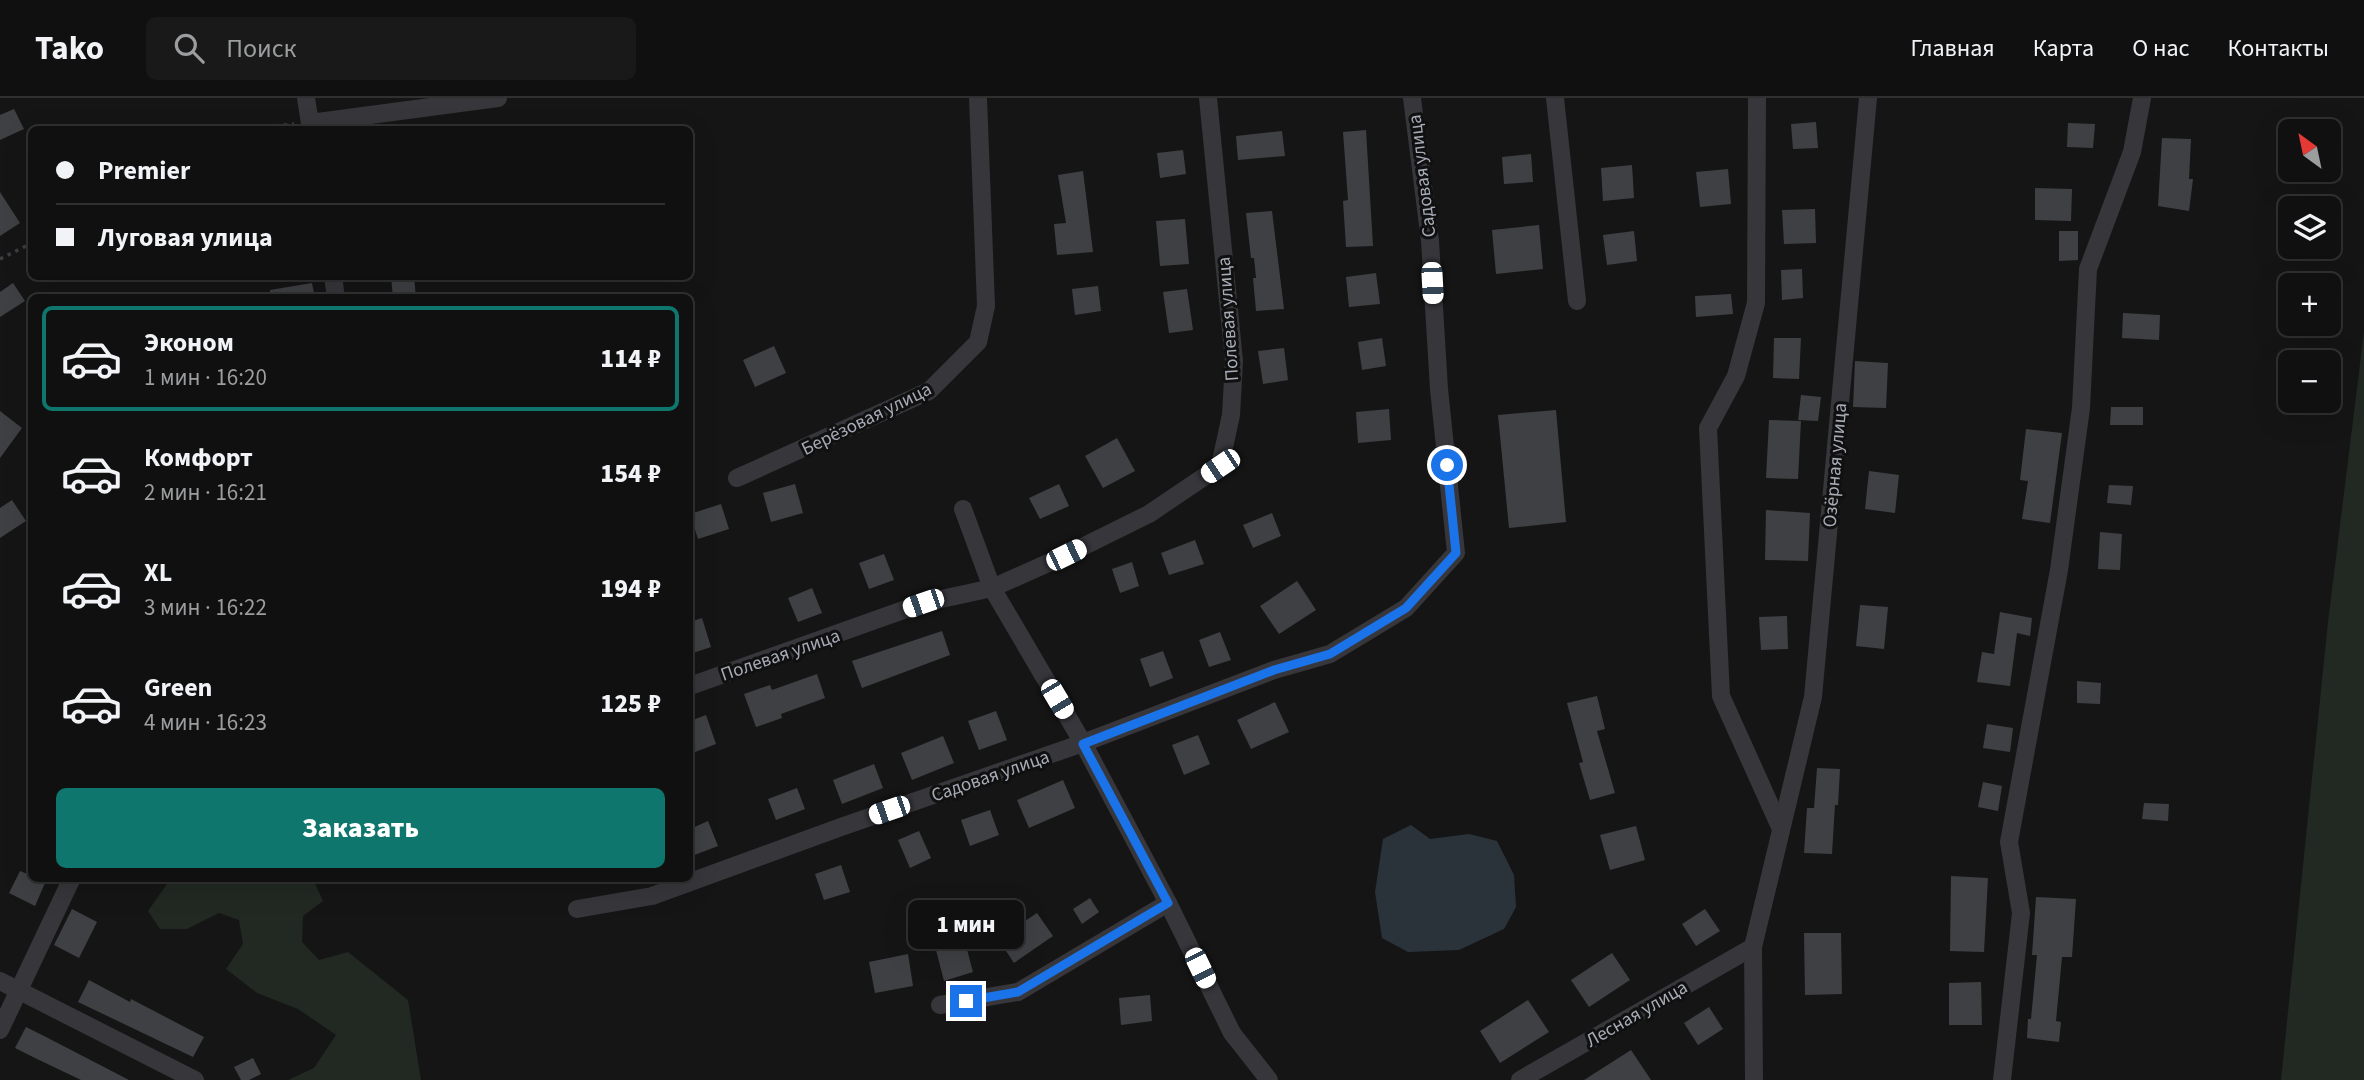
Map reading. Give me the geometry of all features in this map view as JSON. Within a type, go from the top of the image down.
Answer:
[{"type":"street","points":[[306,98],[310,126],[498,98]]},
{"type":"street","name":"Берёзовая улица","points":[[737,478],[929,391],[978,342],[986,306],[978,98]]},
{"type":"street","name":"Полевая улица","points":[[693,684],[923,603],[992,588],[1149,514],[1220,466],[1231,415],[1234,361],[1208,98]]},
{"type":"street","name":"Садовая улица","points":[[693,882],[841,827],[1083,744],[1274,670],[1330,654],[1406,608],[1456,553],[1439,389],[1430,241],[1412,98]]},
{"type":"street","points":[[1555,98],[1577,301]]},
{"type":"street","points":[[1757,98],[1756,303],[1736,376],[1708,428],[1721,696],[1781,829]]},
{"type":"street","name":"Озёрная улица","points":[[1754,1080],[1753,947],[1813,697],[1868,98]]},
{"type":"street","points":[[2001,1080],[2021,913],[2009,842],[2061,557],[2081,408],[2088,269],[2132,152],[2143,98]]},
{"type":"street","points":[[963,509],[992,588],[1083,744],[1168,903],[1233,1033],[1269,1080]]},
{"type":"street","points":[[0,1030],[70,882]]},
{"type":"street","name":"Садовая улица","points":[[577,909],[652,897],[692,882]]},
{"type":"street","points":[[940,1005],[1018,992],[1168,903]]},
{"type":"street","name":"Лесная улица","points":[[1520,1080],[1753,947]]},
{"type":"street","points":[[0,981],[195,1080]]},
{"type":"path","points":[[256,126],[310,126]]},
{"type":"path","points":[[0,259],[28,245]]},
{"type":"shaded area","points":[[2364,332],[2364,1080],[2281,1080],[2328,622]]},
{"type":"shaded area","points":[[1411,825],[1430,839],[1469,834],[1497,841],[1514,875],[1516,907],[1504,929],[1459,950],[1408,952],[1382,938],[1375,892],[1383,839]]},
{"type":"shaded area","points":[[168,882],[314,882],[323,901],[303,916],[302,942],[319,960],[348,952],[408,1000],[421,1080],[288,1080],[314,1068],[336,1035],[298,1009],[257,993],[226,969],[243,944],[239,920],[219,913],[187,929],[160,929],[148,911]]},
{"type":"building","points":[[14,109],[24,129],[0,140],[0,115]]},
{"type":"building","points":[[1816,122],[1818,148],[1793,149],[1791,124]]},
{"type":"building","points":[[2068,123],[2095,124],[2093,148],[2067,147]]},
{"type":"building","points":[[1366,130],[1373,246],[1346,247],[1343,201],[1348,200],[1343,132]]},
{"type":"building","points":[[1282,131],[1285,156],[1238,160],[1236,136]]},
{"type":"building","points":[[2162,138],[2191,139],[2189,179],[2193,179],[2189,211],[2158,206]]},
{"type":"building","points":[[1183,150],[1186,174],[1160,178],[1157,153]]},
{"type":"building","points":[[1531,154],[1533,182],[1504,184],[1502,157]]},
{"type":"building","points":[[1632,165],[1634,198],[1603,201],[1601,168]]},
{"type":"building","points":[[1728,169],[1731,204],[1700,207],[1696,172]]},
{"type":"building","points":[[1083,171],[1093,252],[1057,255],[1054,224],[1066,223],[1058,175]]},
{"type":"building","points":[[2035,188],[2072,189],[2071,221],[2035,220]]},
{"type":"building","points":[[0,192],[20,223],[0,236]]},
{"type":"building","points":[[1815,209],[1816,243],[1784,244],[1782,210]]},
{"type":"building","points":[[1272,211],[1284,309],[1256,311],[1254,258],[1251,258],[1246,213]]},
{"type":"building","points":[[1185,219],[1189,264],[1160,266],[1156,221]]},
{"type":"building","points":[[1539,225],[1543,269],[1496,274],[1492,230]]},
{"type":"building","points":[[1634,231],[1637,261],[1607,265],[1603,235]]},
{"type":"building","points":[[2059,231],[2078,231],[2078,260],[2059,261]]},
{"type":"building","points":[[1802,269],[1803,298],[1782,300],[1781,270]]},
{"type":"building","points":[[1376,273],[1380,304],[1349,307],[1346,277]]},
{"type":"building","points":[[391,280],[414,280],[416,294],[393,294]]},
{"type":"building","points":[[13,283],[25,301],[0,317],[0,292]]},
{"type":"building","points":[[312,283],[314,294],[270,294],[270,290]]},
{"type":"building","points":[[1098,286],[1101,311],[1075,315],[1072,289]]},
{"type":"building","points":[[1187,289],[1193,330],[1169,333],[1163,292]]},
{"type":"building","points":[[1731,294],[1733,314],[1696,317],[1695,296]]},
{"type":"building","points":[[2123,313],[2160,315],[2159,340],[2122,338]]},
{"type":"building","points":[[1382,338],[1386,366],[1362,370],[1358,342]]},
{"type":"building","points":[[1774,338],[1801,338],[1799,379],[1773,378]]},
{"type":"building","points":[[774,346],[786,373],[755,387],[743,360]]},
{"type":"building","points":[[1284,348],[1288,380],[1263,384],[1258,351]]},
{"type":"building","points":[[1855,361],[1888,363],[1886,408],[1853,407]]},
{"type":"building","points":[[1801,395],[1821,397],[1818,421],[1798,420]]},
{"type":"building","points":[[2111,407],[2143,407],[2143,425],[2110,425]]},
{"type":"building","points":[[1389,409],[1391,440],[1358,443],[1356,412]]},
{"type":"building","points":[[1556,410],[1566,522],[1509,528],[1498,415]]},
{"type":"building","points":[[0,411],[22,428],[0,458]]},
{"type":"building","points":[[1769,420],[1801,421],[1798,479],[1766,478]]},
{"type":"building","points":[[2026,429],[2062,433],[2050,523],[2022,519],[2028,481],[2020,480]]},
{"type":"building","points":[[1117,438],[1135,471],[1103,488],[1085,456]]},
{"type":"building","points":[[1869,471],[1899,475],[1895,513],[1865,509]]},
{"type":"building","points":[[795,484],[803,513],[771,522],[763,493]]},
{"type":"building","points":[[1059,484],[1069,506],[1040,519],[1029,498]]},
{"type":"building","points":[[2109,485],[2133,486],[2131,505],[2107,503]]},
{"type":"building","points":[[12,500],[26,521],[0,538],[0,508]]},
{"type":"building","points":[[721,504],[729,529],[698,539],[693,513]]},
{"type":"building","points":[[1766,510],[1810,513],[1808,561],[1765,560]]},
{"type":"building","points":[[1272,513],[1281,536],[1253,548],[1243,525]]},
{"type":"building","points":[[2100,532],[2122,534],[2120,570],[2098,569]]},
{"type":"building","points":[[1195,540],[1204,564],[1169,575],[1161,553]]},
{"type":"building","points":[[884,554],[894,580],[869,589],[859,563]]},
{"type":"building","points":[[1132,562],[1139,586],[1120,593],[1112,569]]},
{"type":"building","points":[[1297,581],[1316,610],[1279,634],[1260,606]]},
{"type":"building","points":[[812,588],[822,613],[798,622],[788,598]]},
{"type":"building","points":[[1860,605],[1888,607],[1884,649],[1856,646]]},
{"type":"building","points":[[2000,612],[2032,618],[2030,636],[2017,633],[2010,686],[1977,682],[1982,652],[1994,654]]},
{"type":"building","points":[[1787,616],[1788,649],[1761,650],[1759,617]]},
{"type":"building","points":[[702,618],[711,647],[693,653],[693,621]]},
{"type":"building","points":[[942,631],[950,655],[862,688],[852,661]]},
{"type":"building","points":[[1220,632],[1231,660],[1209,667],[1199,640]]},
{"type":"building","points":[[1163,651],[1173,678],[1150,687],[1140,659]]},
{"type":"building","points":[[817,674],[825,698],[781,714],[782,718],[756,727],[744,694],[770,685],[772,690]]},
{"type":"building","points":[[2077,681],[2101,683],[2100,704],[2077,703]]},
{"type":"building","points":[[1597,696],[1605,729],[1597,731],[1615,793],[1590,800],[1579,763],[1583,762],[1567,703]]},
{"type":"building","points":[[1275,702],[1289,732],[1251,749],[1237,720]]},
{"type":"building","points":[[996,711],[1007,740],[979,750],[968,721]]},
{"type":"building","points":[[706,715],[716,744],[693,753],[693,720]]},
{"type":"building","points":[[1987,724],[2013,728],[2010,752],[1983,748]]},
{"type":"building","points":[[1198,735],[1210,764],[1184,775],[1172,745]]},
{"type":"building","points":[[943,736],[954,763],[912,780],[901,753]]},
{"type":"building","points":[[874,764],[883,788],[842,804],[833,780]]},
{"type":"building","points":[[1817,768],[1840,769],[1832,854],[1804,853],[1807,808],[1814,808]]},
{"type":"building","points":[[1063,780],[1075,808],[1029,828],[1017,800]]},
{"type":"building","points":[[1983,782],[2002,786],[1998,811],[1978,807]]},
{"type":"building","points":[[797,788],[805,809],[776,820],[768,799]]},
{"type":"building","points":[[2144,803],[2169,804],[2168,821],[2142,819]]},
{"type":"building","points":[[990,810],[999,835],[970,846],[961,820]]},
{"type":"building","points":[[708,821],[718,846],[693,856],[693,828]]},
{"type":"building","points":[[1636,826],[1645,860],[1610,870],[1600,835]]},
{"type":"building","points":[[919,831],[931,858],[910,868],[898,840]]},
{"type":"building","points":[[841,865],[850,892],[824,900],[815,874]]},
{"type":"building","points":[[20,871],[28,874],[28,882],[45,883],[35,906],[9,893]]},
{"type":"building","points":[[1951,876],[1988,878],[1984,952],[1950,951]]},
{"type":"building","points":[[2036,897],[2076,899],[2072,957],[2062,957],[2056,1021],[2061,1022],[2059,1042],[2027,1038],[2037,955],[2032,955]]},
{"type":"building","points":[[1090,898],[1099,912],[1082,924],[1073,909]]},
{"type":"building","points":[[72,909],[97,922],[79,958],[54,945]]},
{"type":"building","points":[[1705,909],[1720,931],[1696,946],[1682,924]]},
{"type":"building","points":[[1037,913],[1053,936],[1014,963],[998,939]]},
{"type":"building","points":[[1804,933],[1841,933],[1842,994],[1805,995]]},
{"type":"building","points":[[965,942],[973,972],[944,981],[936,950]]},
{"type":"building","points":[[1612,953],[1630,980],[1589,1007],[1571,980]]},
{"type":"building","points":[[908,954],[913,986],[875,993],[869,962]]},
{"type":"building","points":[[89,980],[204,1037],[193,1057],[78,1002]]},
{"type":"building","points":[[1981,982],[1982,1025],[1949,1025],[1949,983]]},
{"type":"building","points":[[1150,995],[1152,1021],[1121,1025],[1119,998]]},
{"type":"building","points":[[1528,1000],[1549,1032],[1500,1063],[1480,1031]]},
{"type":"building","points":[[1709,1007],[1723,1029],[1698,1045],[1684,1023]]},
{"type":"building","points":[[26,1027],[129,1080],[81,1080],[15,1048]]},
{"type":"building","points":[[1631,1050],[1651,1080],[1584,1080]]},
{"type":"building","points":[[253,1058],[261,1074],[249,1080],[241,1080],[234,1067]]},
{"type":"route","points":[[966,1001],[1018,992],[1168,903],[1083,744],[1274,670],[1330,654],[1406,608],[1456,553],[1447,465]]}]
